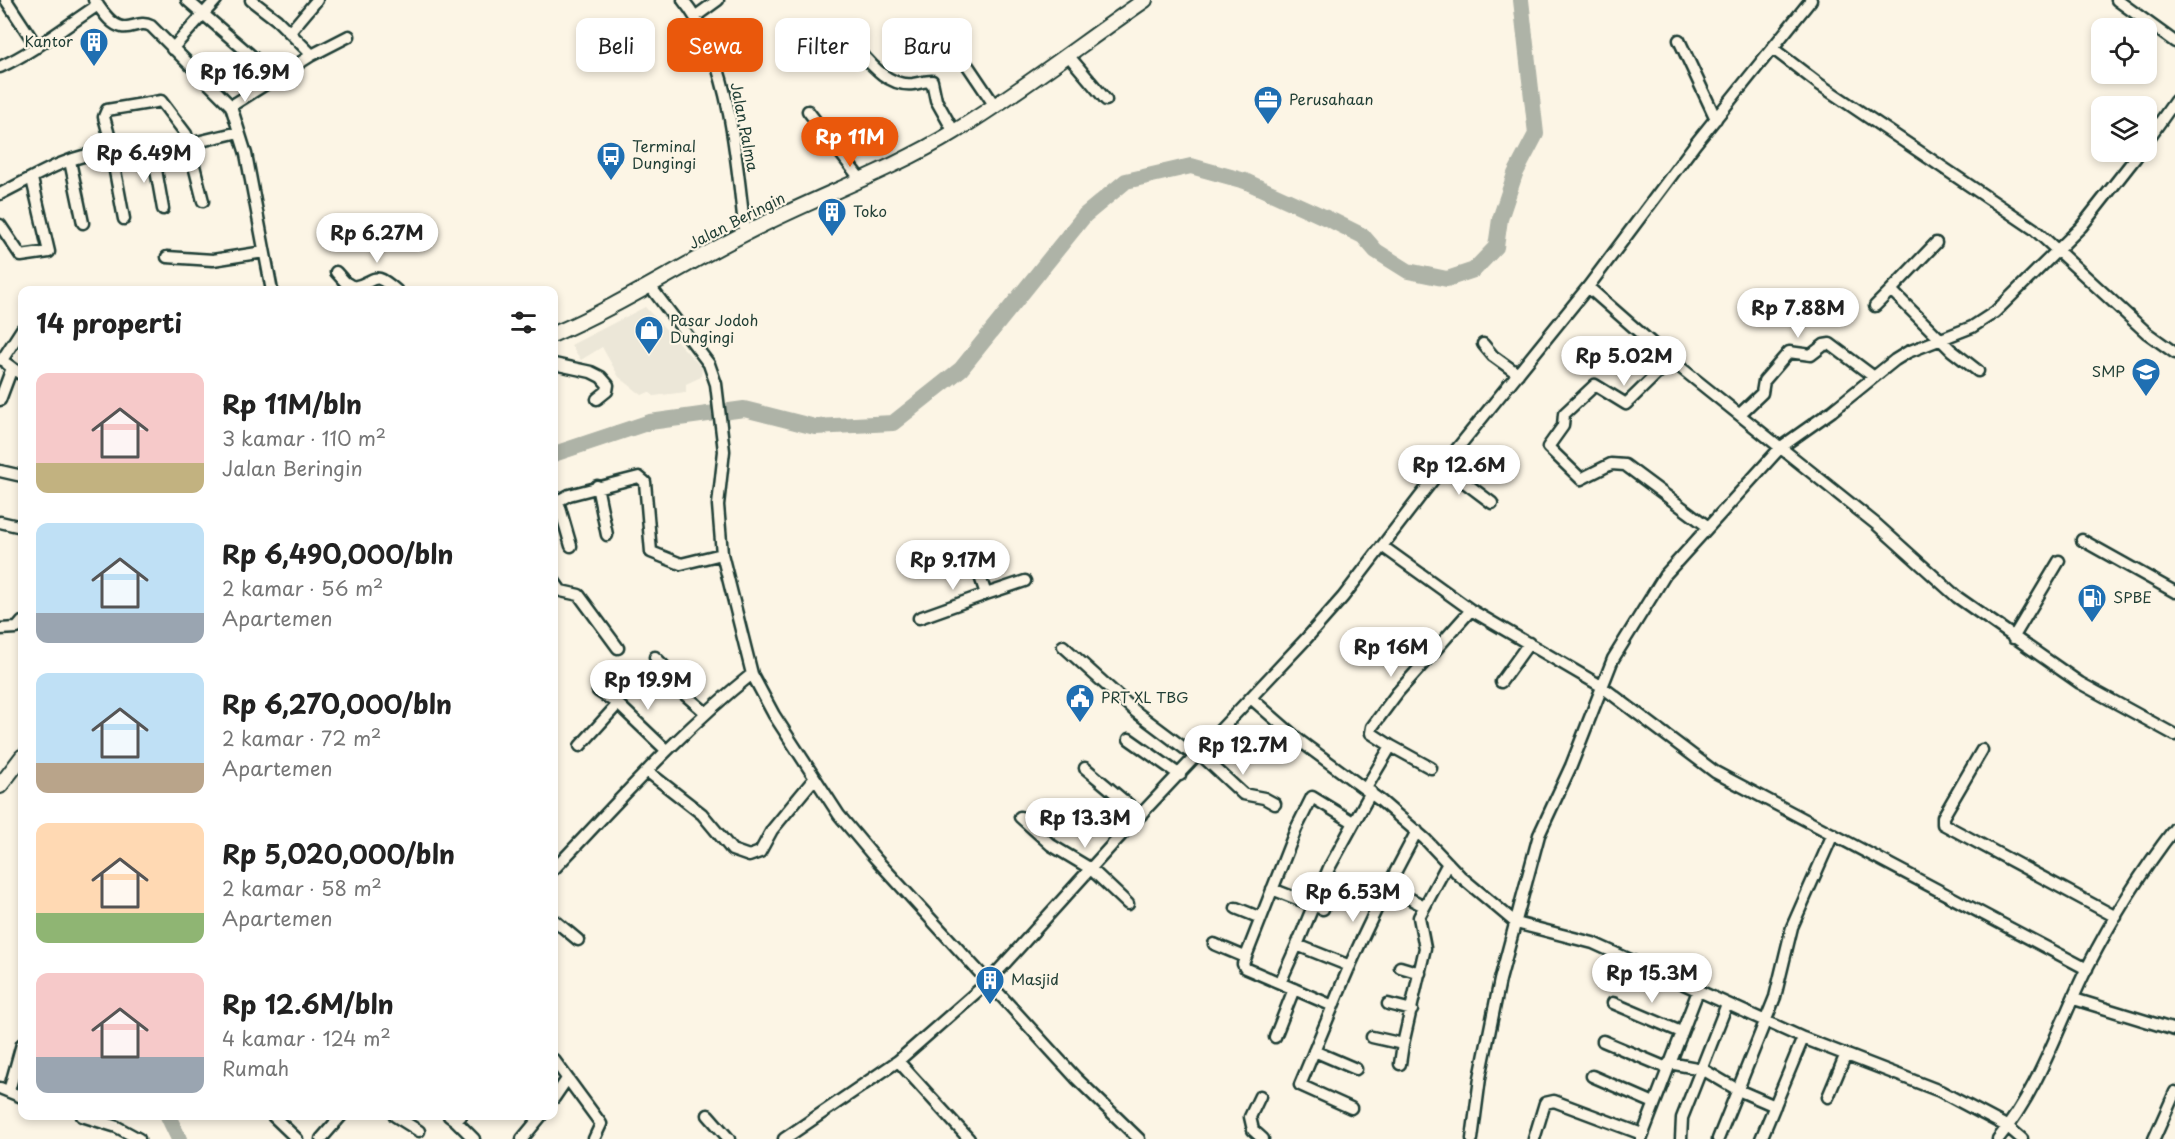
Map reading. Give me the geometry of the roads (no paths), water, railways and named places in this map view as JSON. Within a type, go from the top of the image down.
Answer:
[{"type":"street","points":[[0,3],[6,0],[37,47]]},
{"type":"street","points":[[188,0],[276,77]]},
{"type":"street","points":[[172,50],[216,0]]},
{"type":"street","points":[[290,32],[317,0]]},
{"type":"street","name":"Jalan Palma","points":[[683,0],[696,16],[715,61],[735,153],[745,233]]},
{"type":"street","points":[[696,16],[718,0]]},
{"type":"street","points":[[790,1138],[898,1060],[988,982],[1090,869],[1252,699],[1343,597],[1443,466],[1588,287],[1716,119],[1811,0]]},
{"type":"street","points":[[2118,0],[2175,42]]},
{"type":"street","points":[[258,2],[312,56]]},
{"type":"street","name":"Jalan Beringin","points":[[558,332],[650,286],[745,233],[861,180],[954,132],[1068,55],[1136,2]]},
{"type":"street","points":[[0,67],[37,47],[46,38],[96,3],[114,24],[120,27],[147,23],[231,106],[254,190],[271,286]]},
{"type":"street","points":[[231,106],[276,77],[349,36]]},
{"type":"street","points":[[1679,40],[1716,119]]},
{"type":"street","points":[[1772,48],[1819,84],[2034,229],[2147,333],[2175,353]]},
{"type":"street","points":[[1068,55],[1106,100]]},
{"type":"street","points":[[870,63],[894,82],[911,85],[932,81],[936,100],[954,132]]},
{"type":"street","points":[[972,72],[995,106]]},
{"type":"street","points":[[124,219],[105,112],[124,106],[162,101],[189,142],[203,201]]},
{"type":"street","points":[[2157,126],[2175,101]]},
{"type":"street","points":[[808,111],[861,180]]},
{"type":"street","points":[[0,194],[70,161],[102,153],[124,159],[239,132]]},
{"type":"street","points":[[153,153],[163,209]]},
{"type":"street","points":[[70,161],[84,223]]},
{"type":"street","points":[[1472,1139],[1491,1021],[1539,835],[1571,766],[1613,658],[1665,575],[1780,447],[1832,411],[1874,376],[1908,352],[1943,340],[1985,319],[2081,227],[2132,162]]},
{"type":"street","points":[[0,225],[21,256],[49,252],[32,179]]},
{"type":"street","points":[[1875,306],[1936,243]]},
{"type":"street","points":[[167,257],[213,260],[264,252]]},
{"type":"street","points":[[336,272],[352,286],[375,278],[386,281],[392,286]]},
{"type":"street","points":[[650,286],[709,364],[716,384],[724,451],[718,495],[722,554],[752,674],[774,715],[839,815],[875,858],[1076,1078],[1139,1139]]},
{"type":"street","points":[[1588,287],[1671,360],[1876,524],[1957,597],[2080,683],[2175,735]]},
{"type":"street","points":[[1891,290],[1978,371]]},
{"type":"street","points":[[18,335],[1,359],[18,372]]},
{"type":"street","points":[[1483,344],[1493,356],[1518,374]]},
{"type":"street","points":[[1740,414],[1762,393],[1764,381],[1790,352],[1811,355],[1824,345],[1830,344],[1874,376]]},
{"type":"street","points":[[1671,360],[1626,404],[1595,385],[1564,414],[1563,426],[1548,447],[1581,479],[1611,464],[1628,466],[1707,526]]},
{"type":"street","points":[[558,365],[601,377],[608,385],[607,391],[597,399]]},
{"type":"street","points":[[0,400],[12,368]]},
{"type":"street","points":[[1443,466],[1492,503]]},
{"type":"street","points":[[0,471],[18,475]]},
{"type":"street","points":[[558,501],[597,486],[639,477],[645,483],[651,552],[681,564],[722,554]]},
{"type":"street","points":[[597,486],[607,535]]},
{"type":"street","points":[[558,508],[571,546]]},
{"type":"street","points":[[0,522],[18,526]]},
{"type":"street","points":[[2082,540],[2175,592]]},
{"type":"street","points":[[1382,546],[1471,610],[1601,686],[1715,772],[1859,846],[1977,913],[2086,969]]},
{"type":"street","points":[[973,556],[986,594]]},
{"type":"street","points":[[2013,638],[2059,561]]},
{"type":"street","points":[[919,618],[1024,581]]},
{"type":"street","points":[[558,587],[561,591],[579,594],[618,648]]},
{"type":"street","points":[[1431,768],[1371,733],[1372,727],[1398,692],[1471,610]]},
{"type":"street","points":[[0,629],[18,627]]},
{"type":"street","points":[[1502,682],[1529,643]]},
{"type":"street","points":[[1063,646],[1136,712],[1198,756],[1243,794],[1264,798],[1275,804]]},
{"type":"street","points":[[655,657],[677,679],[682,692],[705,712]]},
{"type":"street","points":[[558,864],[666,750],[705,712],[752,674]]},
{"type":"street","points":[[598,691],[618,704],[666,750]]},
{"type":"street","points":[[1252,699],[1366,796],[1417,831],[1448,863],[1516,923],[1593,943],[1726,1004],[2008,1127]]},
{"type":"street","points":[[580,746],[618,704]]},
{"type":"street","points":[[1129,739],[1180,775]]},
{"type":"street","points":[[1280,983],[1318,907],[1353,822],[1391,746]]},
{"type":"street","points":[[1982,750],[1943,817],[1943,824],[2116,917]]},
{"type":"street","points":[[0,786],[18,762]]},
{"type":"street","points":[[1085,768],[1141,815]]},
{"type":"street","points":[[647,771],[702,814],[732,850],[749,856],[760,852],[772,830],[814,779]]},
{"type":"street","points":[[1333,1005],[1245,968],[1242,964],[1296,829],[1312,797],[1353,822]]},
{"type":"street","points":[[1020,817],[1051,845],[1090,869],[1128,904]]},
{"type":"street","points":[[1998,1139],[2008,1127],[2037,1077],[2086,969],[2151,859],[2175,828]]},
{"type":"street","points":[[1351,1108],[1300,1086],[1350,966],[1417,831]]},
{"type":"street","points":[[1718,1139],[1782,974],[1792,927],[1833,834]]},
{"type":"street","points":[[1400,1064],[1425,939],[1419,921],[1424,906],[1448,863]]},
{"type":"street","points":[[1388,886],[1424,906]]},
{"type":"street","points":[[1272,889],[1318,907]]},
{"type":"street","points":[[1236,908],[1261,918]]},
{"type":"street","points":[[558,923],[578,940]]},
{"type":"street","points":[[1214,944],[1245,957]]},
{"type":"street","points":[[1297,945],[1350,966]]},
{"type":"street","points":[[1400,967],[1420,973]]},
{"type":"street","points":[[1275,1036],[1294,989]]},
{"type":"street","points":[[1536,1138],[1542,1108],[1545,1103],[1554,1101],[1642,1136],[1698,991]]},
{"type":"street","points":[[2074,999],[2175,1030]]},
{"type":"street","points":[[1615,1002],[1681,1032]]},
{"type":"street","points":[[1388,1004],[1412,1010]]},
{"type":"street","points":[[1681,1139],[1682,1118],[1726,1004]]},
{"type":"street","points":[[1372,1036],[1404,1044]]},
{"type":"street","points":[[1803,1038],[1940,1092],[2008,1127],[2022,1139]]},
{"type":"street","points":[[1761,1139],[1803,1038]]},
{"type":"street","points":[[1606,1040],[1668,1065],[1701,1072],[1775,1106]]},
{"type":"street","points":[[1314,1051],[1356,1069]]},
{"type":"street","points":[[18,1054],[4,1089],[18,1095]]},
{"type":"street","points":[[1828,1097],[1846,1054]]},
{"type":"street","points":[[898,1060],[969,1139]]},
{"type":"street","points":[[558,1066],[601,1124],[594,1139]]},
{"type":"street","points":[[1594,1076],[1654,1103]]},
{"type":"street","points":[[558,1092],[567,1079]]},
{"type":"street","points":[[2154,1139],[2175,1092]]},
{"type":"street","points":[[1260,1096],[1250,1117],[1253,1130],[1263,1139]]},
{"type":"street","points":[[708,1115],[729,1139]]},
{"type":"street","points":[[95,1120],[117,1127],[138,1139]]},
{"type":"street","points":[[277,1120],[297,1139]]},
{"type":"street","points":[[321,1139],[338,1120]]},
{"type":"street","points":[[402,1120],[419,1131]]},
{"type":"street","points":[[457,1120],[474,1139]]},
{"type":"street","points":[[522,1139],[538,1120]]},
{"type":"waterway","points":[[558,453],[650,422],[744,409],[815,427],[893,423],[961,369],[1085,215],[1126,181],[1191,166],[1245,181],[1333,221],[1363,236],[1376,251],[1408,271],[1447,279],[1474,270],[1496,247],[1500,219],[1515,174],[1536,134],[1521,0]]},
{"type":"waterway","points":[[170,1120],[179,1139]]},
{"type":"place","name":"Kantor","points":[[94,68]]},
{"type":"place","name":"Perusahaan","points":[[1268,126]]},
{"type":"place","name":"Terminal Dungingi","points":[[611,182]]},
{"type":"place","name":"Toko","points":[[832,238]]},
{"type":"place","name":"Pasar Jodoh Dungingi","points":[[649,356]]},
{"type":"place","name":"SMP","points":[[2146,398]]},
{"type":"place","name":"SPBE","points":[[2092,624]]},
{"type":"place","name":"PRT XL TBG","points":[[1080,724]]},
{"type":"place","name":"Masjid","points":[[990,1006]]}]
